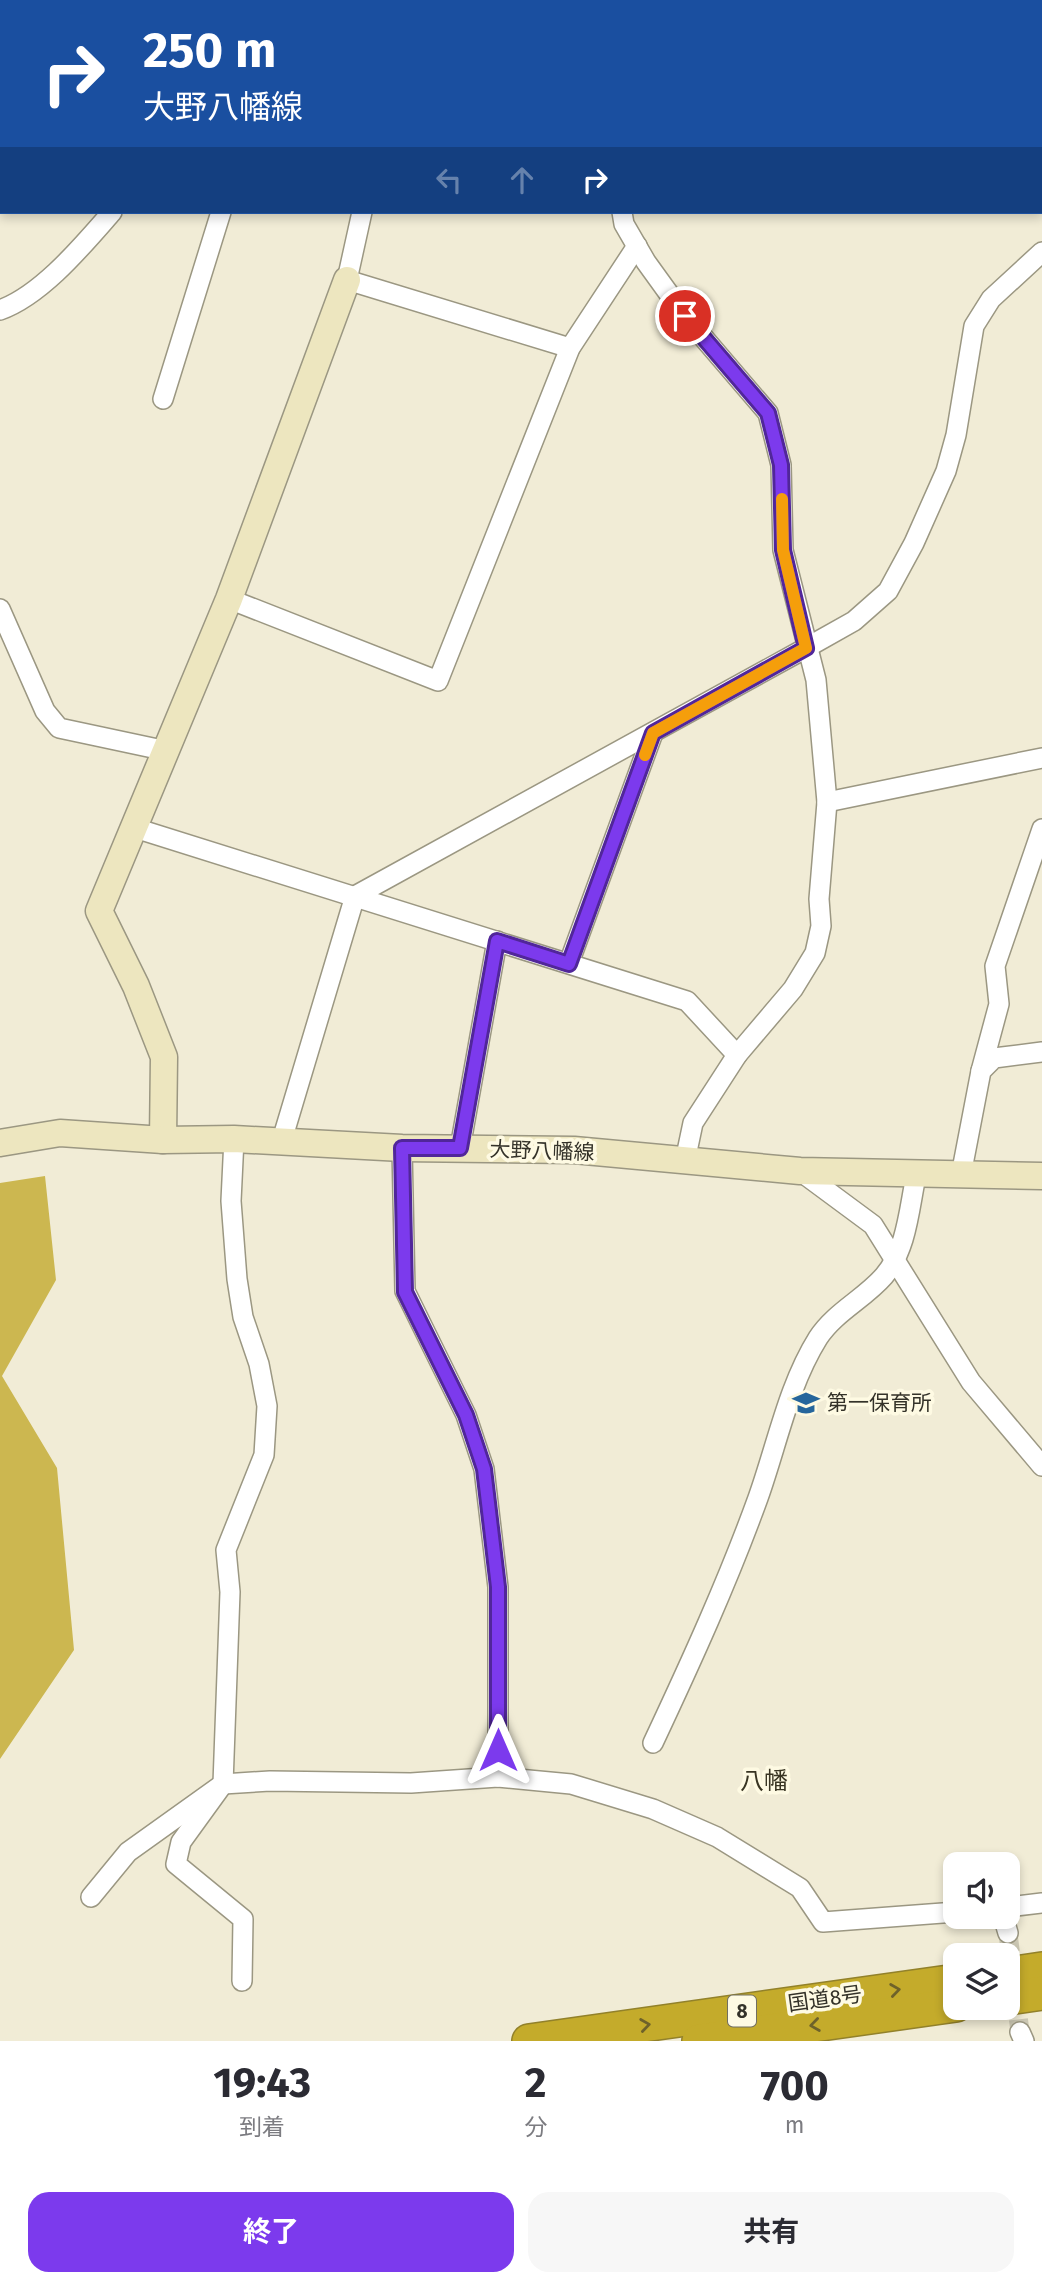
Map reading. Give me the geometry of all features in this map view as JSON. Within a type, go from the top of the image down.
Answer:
[{"type":"highway","points":[[1020,1972],[1042,1969]]},
{"type":"highway","name":"国道8号","points":[[529,2041],[943,1983]]},
{"type":"highway","points":[[1020,1996],[1042,1993]]},
{"type":"highway","name":"国道8号","points":[[699,2041],[943,2007]]},
{"type":"main road","points":[[163,1140],[164,1056],[136,986],[99,911],[229,599],[346,280]]},
{"type":"main road","name":"大野八幡線","points":[[0,1143],[60,1133],[163,1140],[282,1140],[402,1148],[574,1150],[800,1171],[1042,1176]]},
{"type":"street","points":[[0,310],[30,293],[78,251],[110,214]]},
{"type":"street","points":[[163,399],[219,214]]},
{"type":"street","points":[[362,214],[346,280],[570,348]]},
{"type":"street","points":[[623,214],[637,246],[685,316],[768,413],[781,465],[783,550],[816,680],[827,802],[819,900],[821,926],[815,953],[793,989],[737,1055],[693,1123],[685,1161]]},
{"type":"street","points":[[229,599],[438,681],[570,348],[637,246]]},
{"type":"street","points":[[282,1140],[355,897],[854,621],[888,591],[914,543],[946,471],[956,435],[974,326],[991,299],[1042,253]]},
{"type":"street","points":[[0,609],[45,711],[59,728],[167,751]]},
{"type":"street","points":[[569,964],[653,733]]},
{"type":"street","points":[[827,802],[1042,758]]},
{"type":"street","points":[[135,828],[687,1001],[737,1055]]},
{"type":"street","points":[[961,1175],[981,1071],[999,1004],[995,966],[1042,829]]},
{"type":"street","points":[[460,1148],[497,941]]},
{"type":"street","points":[[981,1071],[994,1058],[1042,1052]]},
{"type":"street","points":[[234,1139],[232,1201],[237,1279],[243,1317],[259,1364],[267,1406],[264,1455],[226,1550],[230,1592],[223,1784],[181,1842],[176,1864],[243,1919],[242,1981]]},
{"type":"street","points":[[402,1148],[405,1292],[466,1415],[484,1469],[498,1587],[498,1777]]},
{"type":"street","points":[[800,1171],[873,1225],[971,1382],[1042,1466]]},
{"type":"street","points":[[653,1743],[701,1642],[758,1498],[790,1399],[818,1338],[845,1308],[884,1276],[903,1243],[916,1175]]},
{"type":"street","points":[[92,1897],[128,1852],[223,1784],[270,1781],[411,1783],[498,1777],[571,1784],[653,1808],[706,1832],[800,1888],[823,1922],[943,1913]]},
{"type":"street","points":[[1020,1906],[1042,1903]]},
{"type":"shaded area","points":[[45,1176],[56,1280],[2,1376],[57,1468],[74,1650],[0,1759],[0,1183]]},
{"type":"tunnel","points":[[1008,1933],[1020,2032]]},
{"type":"slow traffic","points":[[645,755],[653,733],[806,648],[783,550],[782,499]]},
{"type":"place","name":"第一保育所","points":[[806,1403]]},
{"type":"district","name":"八幡","points":[[764,1781]]},
{"type":"route","points":[[498,1750],[498,1587],[484,1469],[466,1415],[405,1292],[402,1148],[460,1148],[497,941],[569,964],[653,733],[806,648],[783,550],[781,465],[768,413],[685,316]]}]
